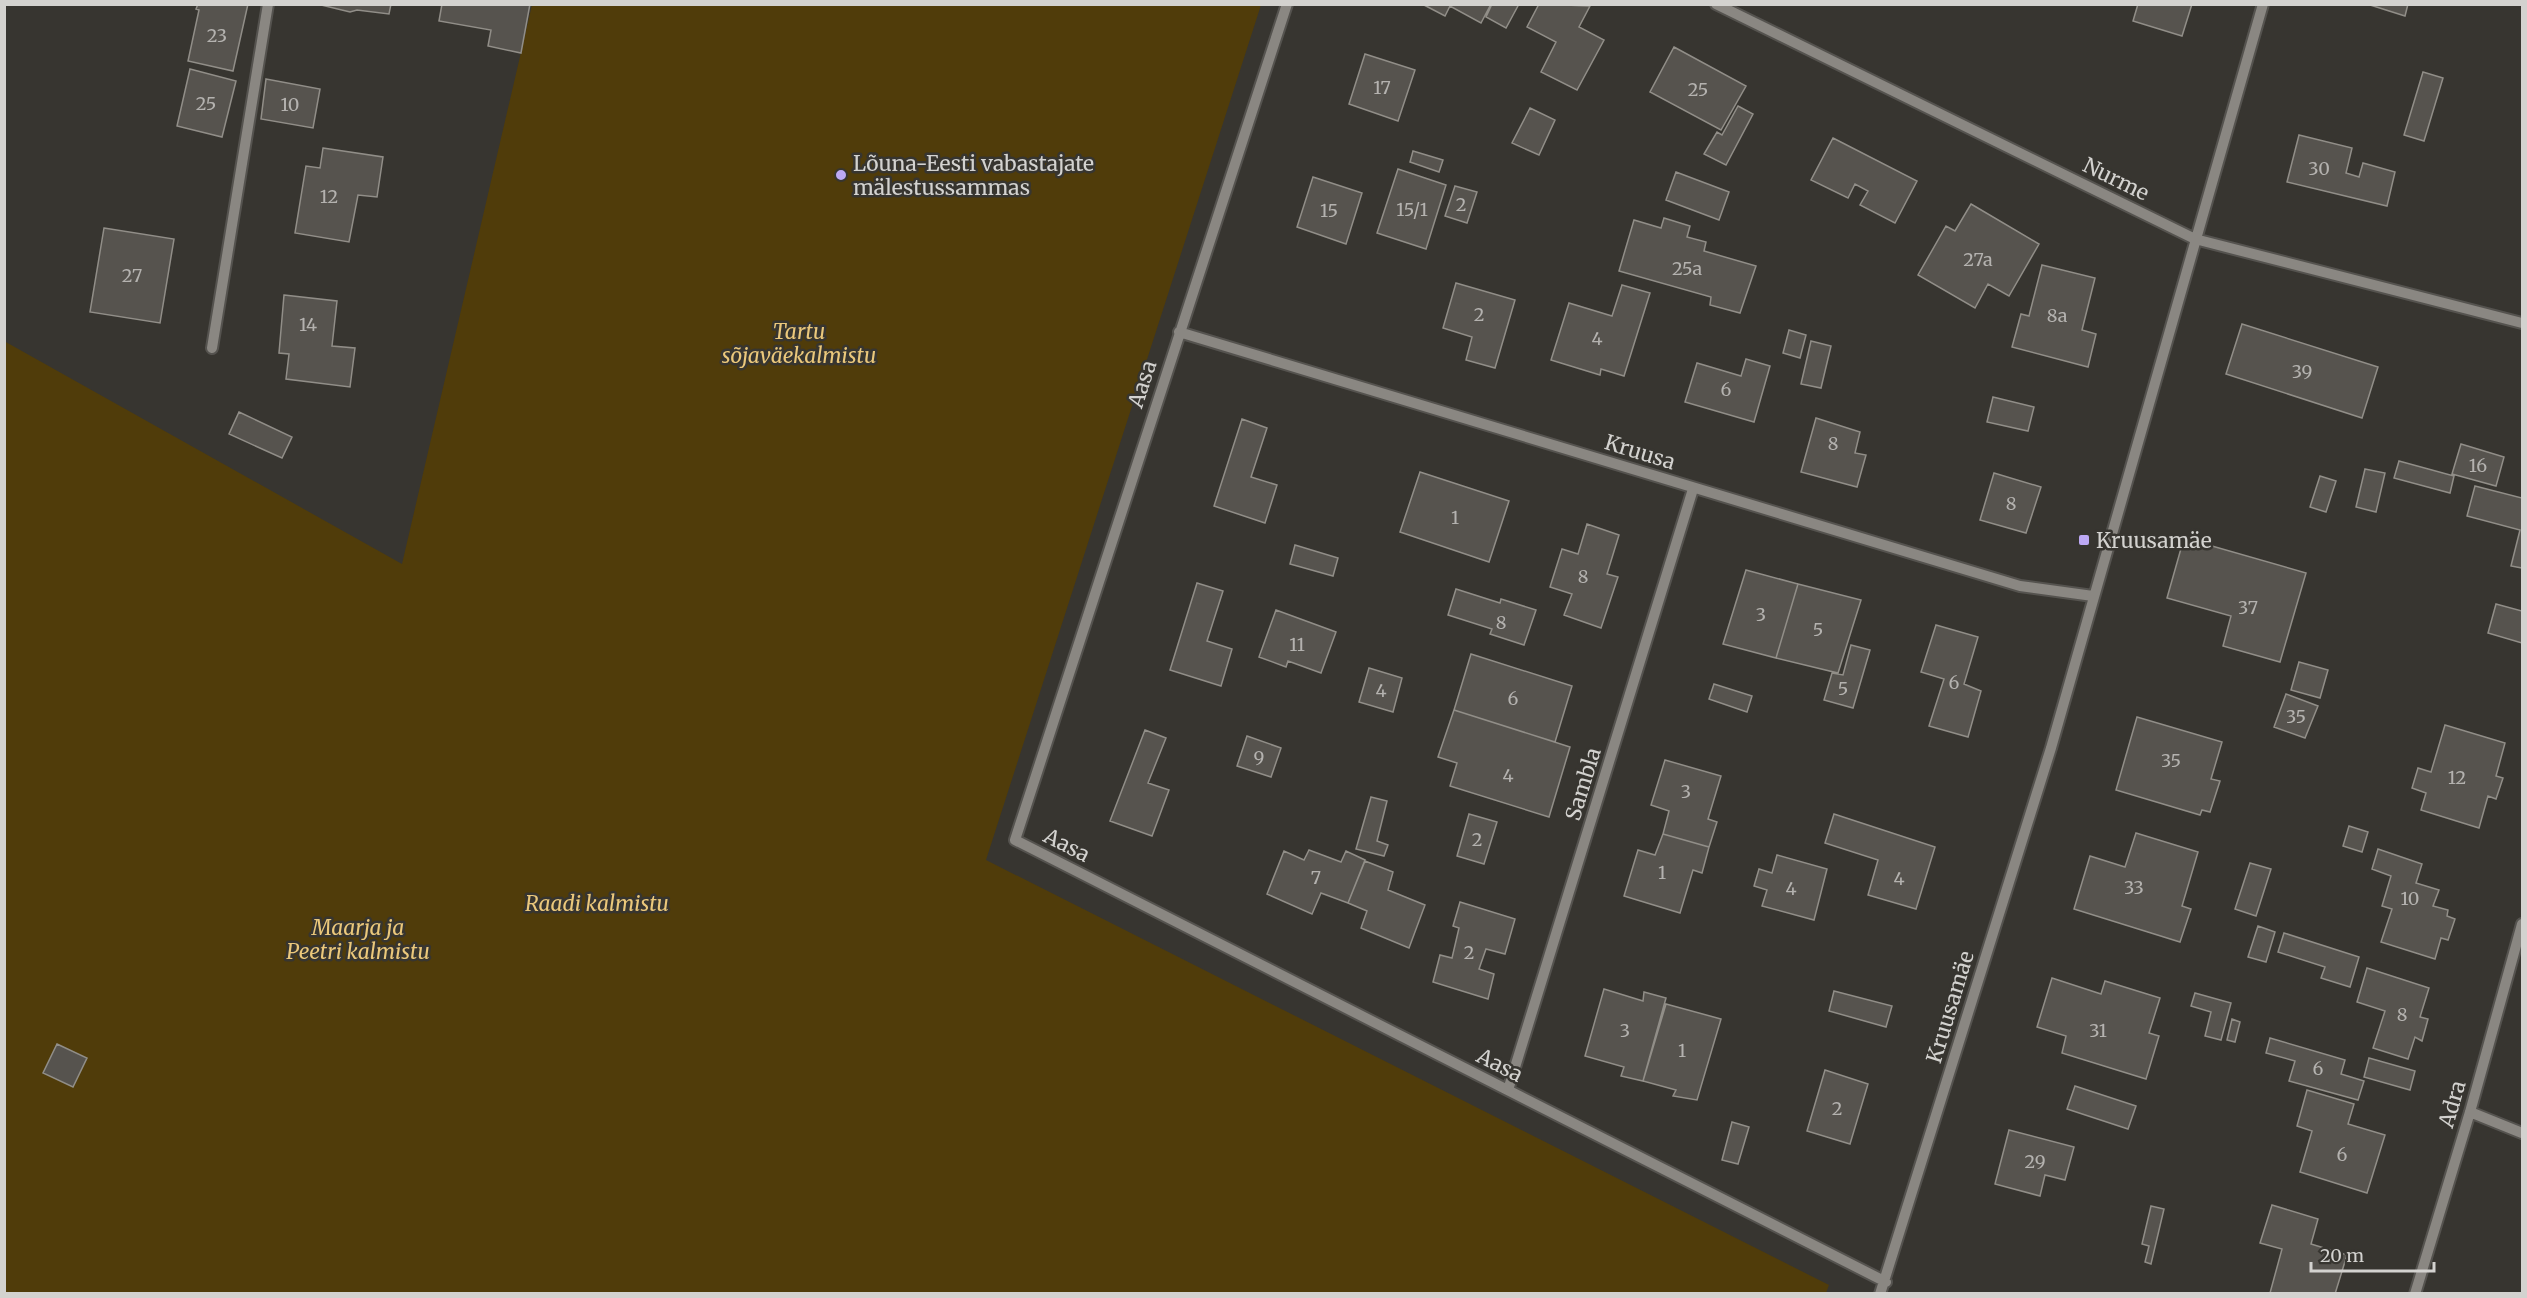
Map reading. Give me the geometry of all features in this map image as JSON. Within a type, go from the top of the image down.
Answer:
[{"type":"street","points":[[212,348],[268,4]]},
{"type":"street","name":"Aasa","points":[[1287,4],[1015,840],[1886,1282]]},
{"type":"street","name":"Nurme","points":[[1716,4],[2195,240],[2523,323]]},
{"type":"street","name":"Kruusamäe","points":[[1880,1293],[1886,1282],[2051,748],[2264,4]]},
{"type":"street","name":"Kruusa","points":[[1179,332],[2020,586],[2093,596]]},
{"type":"street","name":"Sambla","points":[[1508,1090],[1693,489]]},
{"type":"street","name":"Adra","points":[[2415,1293],[2470,1112],[2523,924]]},
{"type":"street","points":[[2470,1112],[2523,1133]]},
{"type":"green space","name":"Maarja ja Peetri kalmistu","points":[[532,5],[1261,5],[986,860],[1829,1285],[1826,1293],[5,1293],[4,341],[402,564]]},
{"type":"building","points":[[198,4],[248,4],[233,71],[188,61],[199,10],[196,9]]},
{"type":"building","points":[[317,4],[391,4],[389,14],[357,10],[350,12]]},
{"type":"building","points":[[442,4],[530,4],[521,53],[488,46],[491,30],[439,21]]},
{"type":"building","points":[[1491,4],[1481,23],[1450,6],[1445,16],[1424,5]]},
{"type":"building","points":[[1492,4],[1519,4],[1506,28],[1486,17]]},
{"type":"building","points":[[1539,4],[1590,6],[1579,27],[1604,40],[1577,90],[1541,72],[1556,42],[1527,27]]},
{"type":"building","points":[[2138,4],[2192,4],[2182,36],[2133,21]]},
{"type":"building","points":[[2367,4],[2408,4],[2405,16]]},
{"type":"building","points":[[1674,47],[1746,86],[1721,130],[1650,92]]},
{"type":"building","points":[[1365,54],[1415,70],[1398,121],[1349,104]]},
{"type":"building","points":[[190,69],[236,81],[222,137],[177,126]]},
{"type":"building","points":[[2423,72],[2443,78],[2424,141],[2404,135]]},
{"type":"building","points":[[266,79],[320,89],[313,128],[261,119]]},
{"type":"building","points":[[1738,106],[1753,114],[1726,165],[1704,154],[1717,132],[1722,135]]},
{"type":"building","points":[[1530,108],[1555,120],[1539,155],[1512,143]]},
{"type":"building","points":[[2299,135],[2352,148],[2346,173],[2359,177],[2363,163],[2395,172],[2387,206],[2287,182]]},
{"type":"building","points":[[1833,138],[1917,181],[1895,223],[1860,205],[1868,191],[1855,184],[1848,198],[1811,180]]},
{"type":"building","points":[[323,148],[383,157],[377,197],[358,195],[349,242],[295,233],[306,166],[320,168]]},
{"type":"building","points":[[1413,151],[1443,160],[1439,172],[1410,162]]},
{"type":"building","points":[[1398,169],[1446,185],[1426,249],[1377,233]]},
{"type":"building","points":[[1676,172],[1729,192],[1719,220],[1666,200]]},
{"type":"building","points":[[1313,177],[1362,193],[1346,244],[1297,227]]},
{"type":"building","points":[[1455,186],[1477,192],[1467,223],[1445,216]]},
{"type":"building","points":[[1971,204],[2039,244],[2009,296],[1988,284],[1975,308],[1918,275],[1946,226],[1955,231]]},
{"type":"building","points":[[1664,218],[1690,226],[1687,237],[1706,242],[1704,251],[1756,266],[1740,313],[1710,305],[1711,297],[1619,271],[1634,220],[1661,228]]},
{"type":"building","points":[[104,228],[174,239],[160,323],[90,312]]},
{"type":"building","points":[[2042,265],[2095,278],[2082,330],[2096,334],[2088,367],[2012,347],[2021,314],[2029,316]]},
{"type":"building","points":[[1456,283],[1515,300],[1495,368],[1466,360],[1472,337],[1443,328]]},
{"type":"building","points":[[1622,285],[1650,293],[1624,376],[1601,369],[1600,375],[1551,360],[1569,303],[1612,316]]},
{"type":"building","points":[[284,295],[337,301],[332,346],[355,348],[350,387],[286,379],[289,354],[279,353]]},
{"type":"building","points":[[2242,324],[2378,367],[2362,418],[2226,374]]},
{"type":"building","points":[[1789,330],[1806,335],[1800,358],[1783,353]]},
{"type":"building","points":[[1811,341],[1831,346],[1821,388],[1801,384]]},
{"type":"building","points":[[1746,359],[1770,366],[1754,422],[1685,402],[1697,363],[1741,376]]},
{"type":"building","points":[[1993,397],[2034,407],[2028,431],[1987,422]]},
{"type":"building","points":[[239,412],[292,437],[282,458],[229,434]]},
{"type":"building","points":[[1816,418],[1860,432],[1855,453],[1866,455],[1857,487],[1801,472]]},
{"type":"building","points":[[1242,419],[1267,428],[1251,477],[1277,485],[1265,523],[1214,506]]},
{"type":"building","points":[[2461,444],[2504,457],[2496,486],[2452,474]]},
{"type":"building","points":[[2399,461],[2454,476],[2450,493],[2394,478]]},
{"type":"building","points":[[2365,469],[2385,473],[2376,512],[2356,507]]},
{"type":"building","points":[[1420,472],[1509,501],[1489,562],[1400,532]]},
{"type":"building","points":[[1994,473],[2041,487],[2026,533],[1980,520]]},
{"type":"building","points":[[2320,476],[2336,481],[2326,512],[2310,507]]},
{"type":"building","points":[[2475,486],[2522,498],[2522,568],[2511,566],[2520,530],[2467,516]]},
{"type":"building","points":[[1587,524],[1619,535],[1607,574],[1618,577],[1601,628],[1564,615],[1572,594],[1550,587],[1562,549],[1578,554]]},
{"type":"building","points":[[2184,538],[2306,573],[2280,662],[2223,646],[2231,616],[2167,598]]},
{"type":"building","points":[[1295,545],[1338,558],[1333,576],[1290,564]]},
{"type":"building","points":[[1746,570],[1798,584],[1776,658],[1723,644]]},
{"type":"building","points":[[1197,583],[1223,591],[1207,641],[1232,649],[1221,686],[1170,670]]},
{"type":"building","points":[[1798,584],[1861,600],[1838,673],[1776,658]]},
{"type":"building","points":[[1456,589],[1500,603],[1501,599],[1536,610],[1524,645],[1490,634],[1492,629],[1448,615]]},
{"type":"building","points":[[2496,604],[2522,611],[2522,643],[2488,633]]},
{"type":"building","points":[[1276,610],[1336,632],[1321,673],[1288,661],[1286,667],[1259,657]]},
{"type":"building","points":[[1936,625],[1978,637],[1964,684],[1981,691],[1968,737],[1929,726],[1944,679],[1921,672]]},
{"type":"building","points":[[1851,645],[1870,650],[1853,708],[1824,700],[1832,673],[1843,675]]},
{"type":"building","points":[[1471,654],[1572,686],[1555,742],[1454,710]]},
{"type":"building","points":[[2299,662],[2328,670],[2320,698],[2291,690]]},
{"type":"building","points":[[1369,668],[1402,678],[1393,712],[1359,702]]},
{"type":"building","points":[[1714,684],[1752,696],[1747,712],[1709,699]]},
{"type":"building","points":[[2286,694],[2318,706],[2305,738],[2274,727]]},
{"type":"building","points":[[1454,710],[1570,747],[1549,817],[1450,786],[1457,763],[1438,757]]},
{"type":"building","points":[[2137,717],[2222,742],[2211,779],[2220,781],[2210,812],[2202,810],[2200,815],[2116,790]]},
{"type":"building","points":[[2445,725],[2505,743],[2496,776],[2503,778],[2496,799],[2488,796],[2479,828],[2421,810],[2426,793],[2412,788],[2418,768],[2431,772]]},
{"type":"building","points":[[1145,730],[1166,738],[1148,783],[1169,790],[1152,836],[1110,821]]},
{"type":"building","points":[[1247,736],[1281,748],[1271,777],[1237,766]]},
{"type":"building","points":[[1665,760],[1721,776],[1708,819],[1717,822],[1709,847],[1663,834],[1669,811],[1651,805]]},
{"type":"building","points":[[1371,797],[1387,801],[1377,841],[1388,845],[1384,856],[1356,849]]},
{"type":"building","points":[[1469,814],[1497,822],[1484,864],[1457,856]]},
{"type":"building","points":[[1834,814],[1935,847],[1916,909],[1868,895],[1878,860],[1825,843]]},
{"type":"building","points":[[2349,826],[2368,832],[2362,852],[2343,846]]},
{"type":"building","points":[[2136,833],[2198,852],[2182,906],[2191,909],[2180,942],[2074,909],[2090,856],[2125,867]]},
{"type":"building","points":[[1663,834],[1709,847],[1702,873],[1693,870],[1680,913],[1624,896],[1638,850],[1655,855]]},
{"type":"building","points":[[2378,849],[2422,864],[2416,883],[2439,890],[2433,906],[2448,910],[2447,916],[2455,919],[2448,940],[2441,938],[2435,959],[2381,942],[2392,909],[2382,906],[2391,876],[2372,869]]},
{"type":"building","points":[[1309,850],[1341,862],[1346,851],[1365,860],[1348,903],[1321,893],[1312,914],[1267,894],[1284,851],[1304,860]]},
{"type":"building","points":[[1777,855],[1827,869],[1814,920],[1762,906],[1767,890],[1754,886],[1759,869],[1772,873]]},
{"type":"building","points":[[1365,861],[1393,872],[1388,890],[1425,905],[1409,948],[1361,928],[1367,911],[1348,903]]},
{"type":"building","points":[[2250,863],[2271,869],[2256,916],[2235,909]]},
{"type":"building","points":[[1460,902],[1515,919],[1505,954],[1486,949],[1479,969],[1494,974],[1488,999],[1433,982],[1440,955],[1452,958],[1459,928],[1453,926]]},
{"type":"building","points":[[2258,926],[2275,932],[2266,962],[2248,957]]},
{"type":"building","points":[[2284,933],[2359,957],[2350,987],[2321,978],[2325,967],[2278,952]]},
{"type":"building","points":[[2367,968],[2429,988],[2420,1017],[2428,1019],[2422,1041],[2415,1037],[2408,1059],[2373,1048],[2385,1011],[2357,1002]]},
{"type":"building","points":[[2052,978],[2101,994],[2105,981],[2160,998],[2149,1033],[2159,1036],[2146,1079],[2062,1053],[2066,1036],[2037,1027]]},
{"type":"building","points":[[1604,989],[1643,1001],[1644,992],[1666,998],[1643,1081],[1621,1076],[1624,1067],[1585,1056]]},
{"type":"building","points":[[1834,991],[1892,1006],[1886,1027],[1829,1011]]},
{"type":"building","points":[[2195,993],[2231,1003],[2221,1040],[2205,1036],[2211,1012],[2191,1006]]},
{"type":"building","points":[[1666,1004],[1721,1019],[1697,1100],[1673,1096],[1676,1090],[1643,1081]]},
{"type":"building","points":[[2232,1019],[2240,1022],[2235,1042],[2227,1040]]},
{"type":"building","points":[[2270,1038],[2345,1060],[2341,1074],[2364,1081],[2358,1100],[2289,1081],[2295,1061],[2266,1053]]},
{"type":"building","points":[[57,1044],[87,1058],[73,1087],[43,1073]]},
{"type":"building","points":[[2369,1058],[2415,1071],[2410,1090],[2364,1077]]},
{"type":"building","points":[[1825,1070],[1868,1084],[1850,1144],[1807,1131]]},
{"type":"building","points":[[2075,1086],[2136,1106],[2128,1129],[2067,1109]]},
{"type":"building","points":[[2307,1090],[2354,1104],[2348,1124],[2385,1135],[2367,1193],[2300,1172],[2312,1131],[2297,1126]]},
{"type":"building","points":[[1732,1122],[1749,1127],[1738,1164],[1722,1160]]},
{"type":"building","points":[[2009,1130],[2074,1147],[2065,1180],[2045,1175],[2040,1196],[1995,1184]]},
{"type":"building","points":[[2272,1205],[2318,1219],[2311,1244],[2347,1255],[2335,1294],[2270,1293],[2282,1249],[2260,1243]]},
{"type":"building","points":[[2151,1206],[2164,1209],[2151,1264],[2145,1262],[2149,1246],[2142,1244]]},
{"type":"place","name":"Lõuna-Eesti vabastajate mälestussammas","points":[[841,175]]},
{"type":"place","name":"Kruusamäe","points":[[2084,540]]},
{"type":"park label","name":"Tartu sõjaväekalmistu","points":[[799,343]]},
{"type":"park label","name":"Raadi kalmistu","points":[[597,903]]}]
